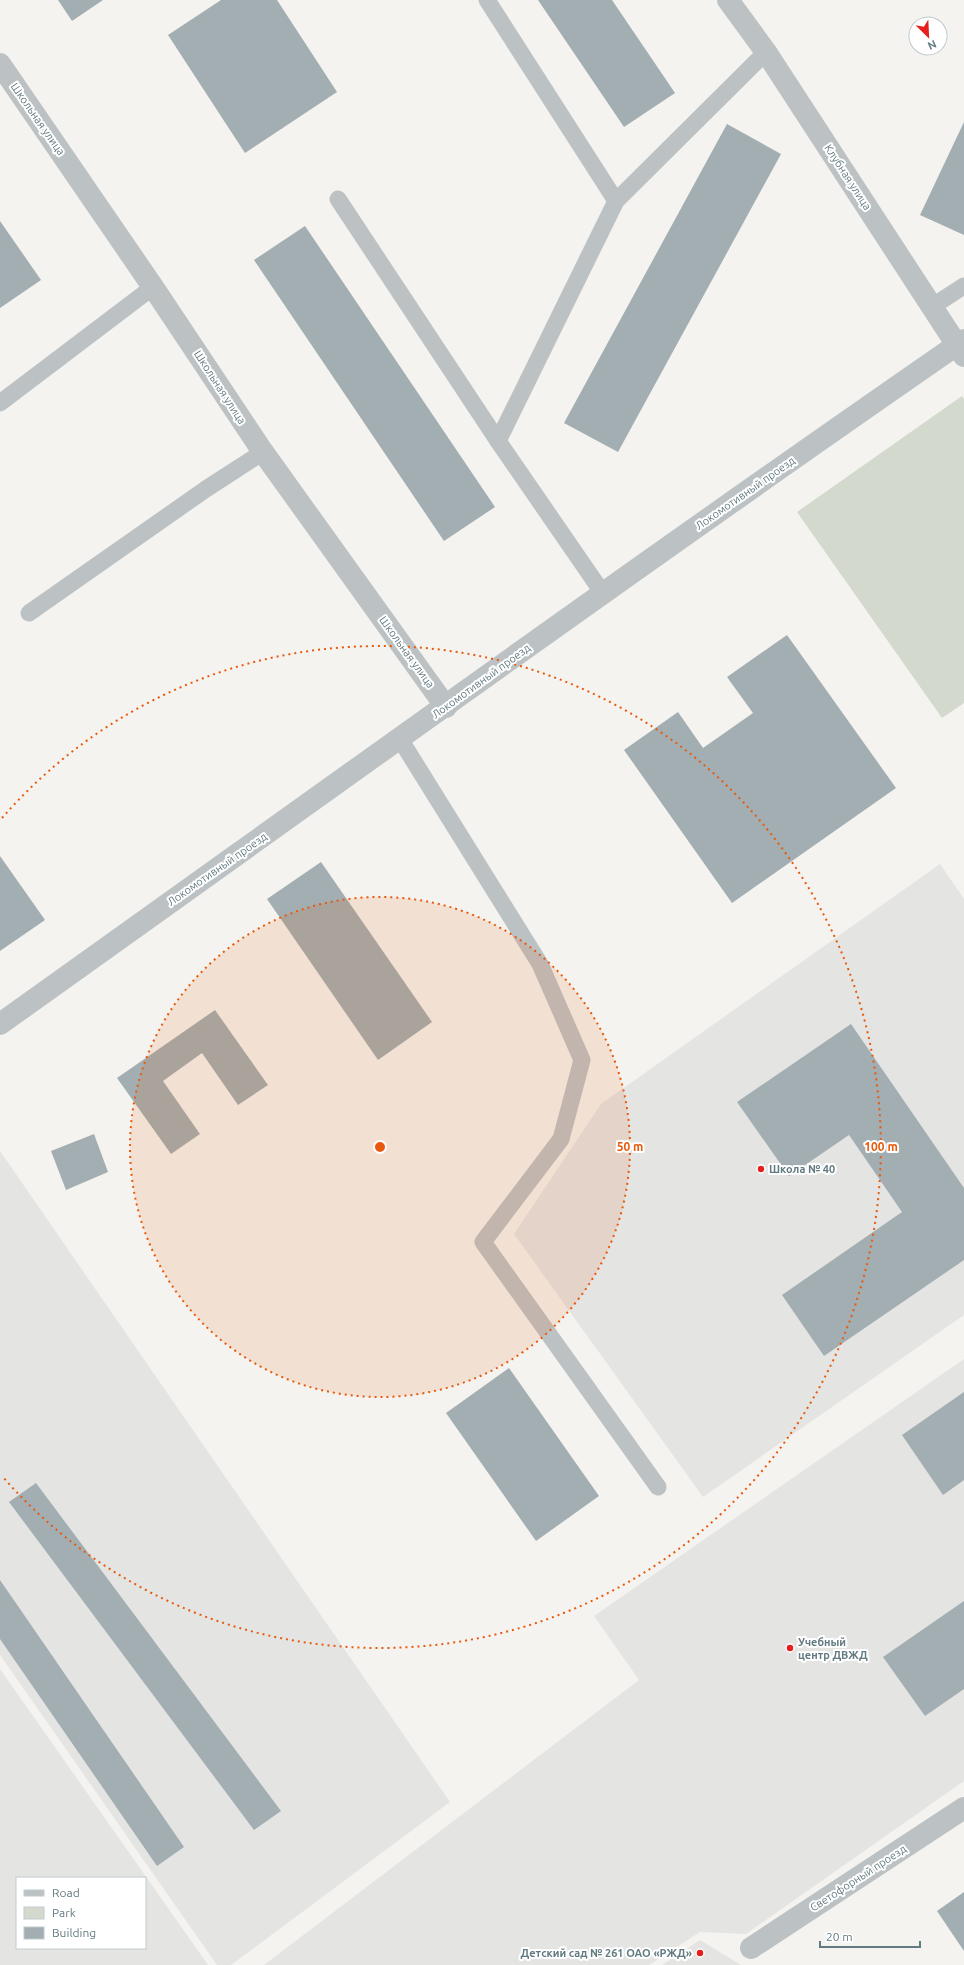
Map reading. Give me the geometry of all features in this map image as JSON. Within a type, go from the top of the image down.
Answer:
[{"type":"street","name":"Клубная улица","points":[[728,0],[766,52],[961,347]]},
{"type":"street","name":"Школьная улица","points":[[0,64],[153,287],[263,452],[446,706]]},
{"type":"street","name":"Локомотивный проезд","points":[[0,1024],[446,706],[602,592],[961,347]]},
{"type":"street","name":"Светофорный проезд","points":[[752,1948],[964,1808]]},
{"type":"lane","points":[[487,0],[616,201]]},
{"type":"lane","points":[[498,441],[616,201],[766,52]]},
{"type":"lane","points":[[338,199],[498,441],[602,592]]},
{"type":"lane","points":[[933,306],[964,286]]},
{"type":"lane","points":[[0,402],[153,287]]},
{"type":"lane","points":[[28,613],[206,489],[263,452]]},
{"type":"lane","points":[[400,739],[540,964],[582,1060],[561,1139],[483,1242],[658,1487]]},
{"type":"shaded area","name":"Школа № 40","points":[[940,864],[964,899],[964,1315],[703,1497],[514,1234],[601,1104]]},
{"type":"shaded area","points":[[0,1151],[450,1802],[231,1965],[217,1965],[0,1655]]},
{"type":"shaded area","name":"Учебный центр ДВЖД","points":[[964,1359],[964,1781],[746,1934],[700,1932],[649,1965],[264,1965],[639,1680],[594,1616]]},
{"type":"shaded area","points":[[0,1669],[208,1965],[0,1965]]},
{"type":"shaded area","name":"Детский сад № 261 ОАО «РЖД»","points":[[700,1940],[741,1965],[662,1965]]},
{"type":"green space","points":[[962,396],[964,399],[964,703],[942,718],[797,512]]},
{"type":"building","points":[[58,0],[103,0],[72,21]]},
{"type":"building","points":[[221,0],[277,0],[337,92],[245,153],[168,35]]},
{"type":"building","points":[[538,0],[612,0],[675,93],[624,127]]},
{"type":"building","points":[[964,122],[964,235],[920,215]]},
{"type":"building","points":[[727,124],[781,154],[618,452],[564,423]]},
{"type":"building","points":[[0,221],[41,280],[0,308]]},
{"type":"building","points":[[305,226],[495,507],[444,541],[254,260]]},
{"type":"building","points":[[787,635],[896,788],[732,903],[624,750],[678,712],[703,748],[753,713],[727,677]]},
{"type":"building","points":[[0,856],[45,920],[0,951]]},
{"type":"building","points":[[321,862],[432,1022],[378,1060],[267,899]]},
{"type":"building","points":[[215,1010],[268,1085],[238,1105],[202,1053],[163,1081],[200,1134],[171,1154],[117,1078]]},
{"type":"building","points":[[851,1024],[964,1188],[964,1260],[824,1356],[782,1295],[902,1212],[849,1135],[789,1176],[737,1102]]},
{"type":"building","points":[[94,1134],[108,1172],[66,1190],[51,1151]]},
{"type":"building","points":[[509,1368],[599,1496],[536,1541],[446,1413]]},
{"type":"building","points":[[964,1392],[964,1480],[943,1495],[902,1435]]},
{"type":"building","points":[[36,1483],[281,1811],[254,1830],[9,1502]]},
{"type":"building","points":[[0,1580],[184,1847],[157,1866],[0,1639]]},
{"type":"building","points":[[964,1601],[964,1689],[925,1716],[883,1657]]},
{"type":"building","points":[[964,1892],[964,1951],[937,1911]]},
{"type":"place","name":"Школа № 40","points":[[761,1169]]},
{"type":"place","name":"Учебный центр ДВЖД","points":[[790,1648]]},
{"type":"place","name":"Детский сад № 261 ОАО «РЖД»","points":[[700,1953]]}]
